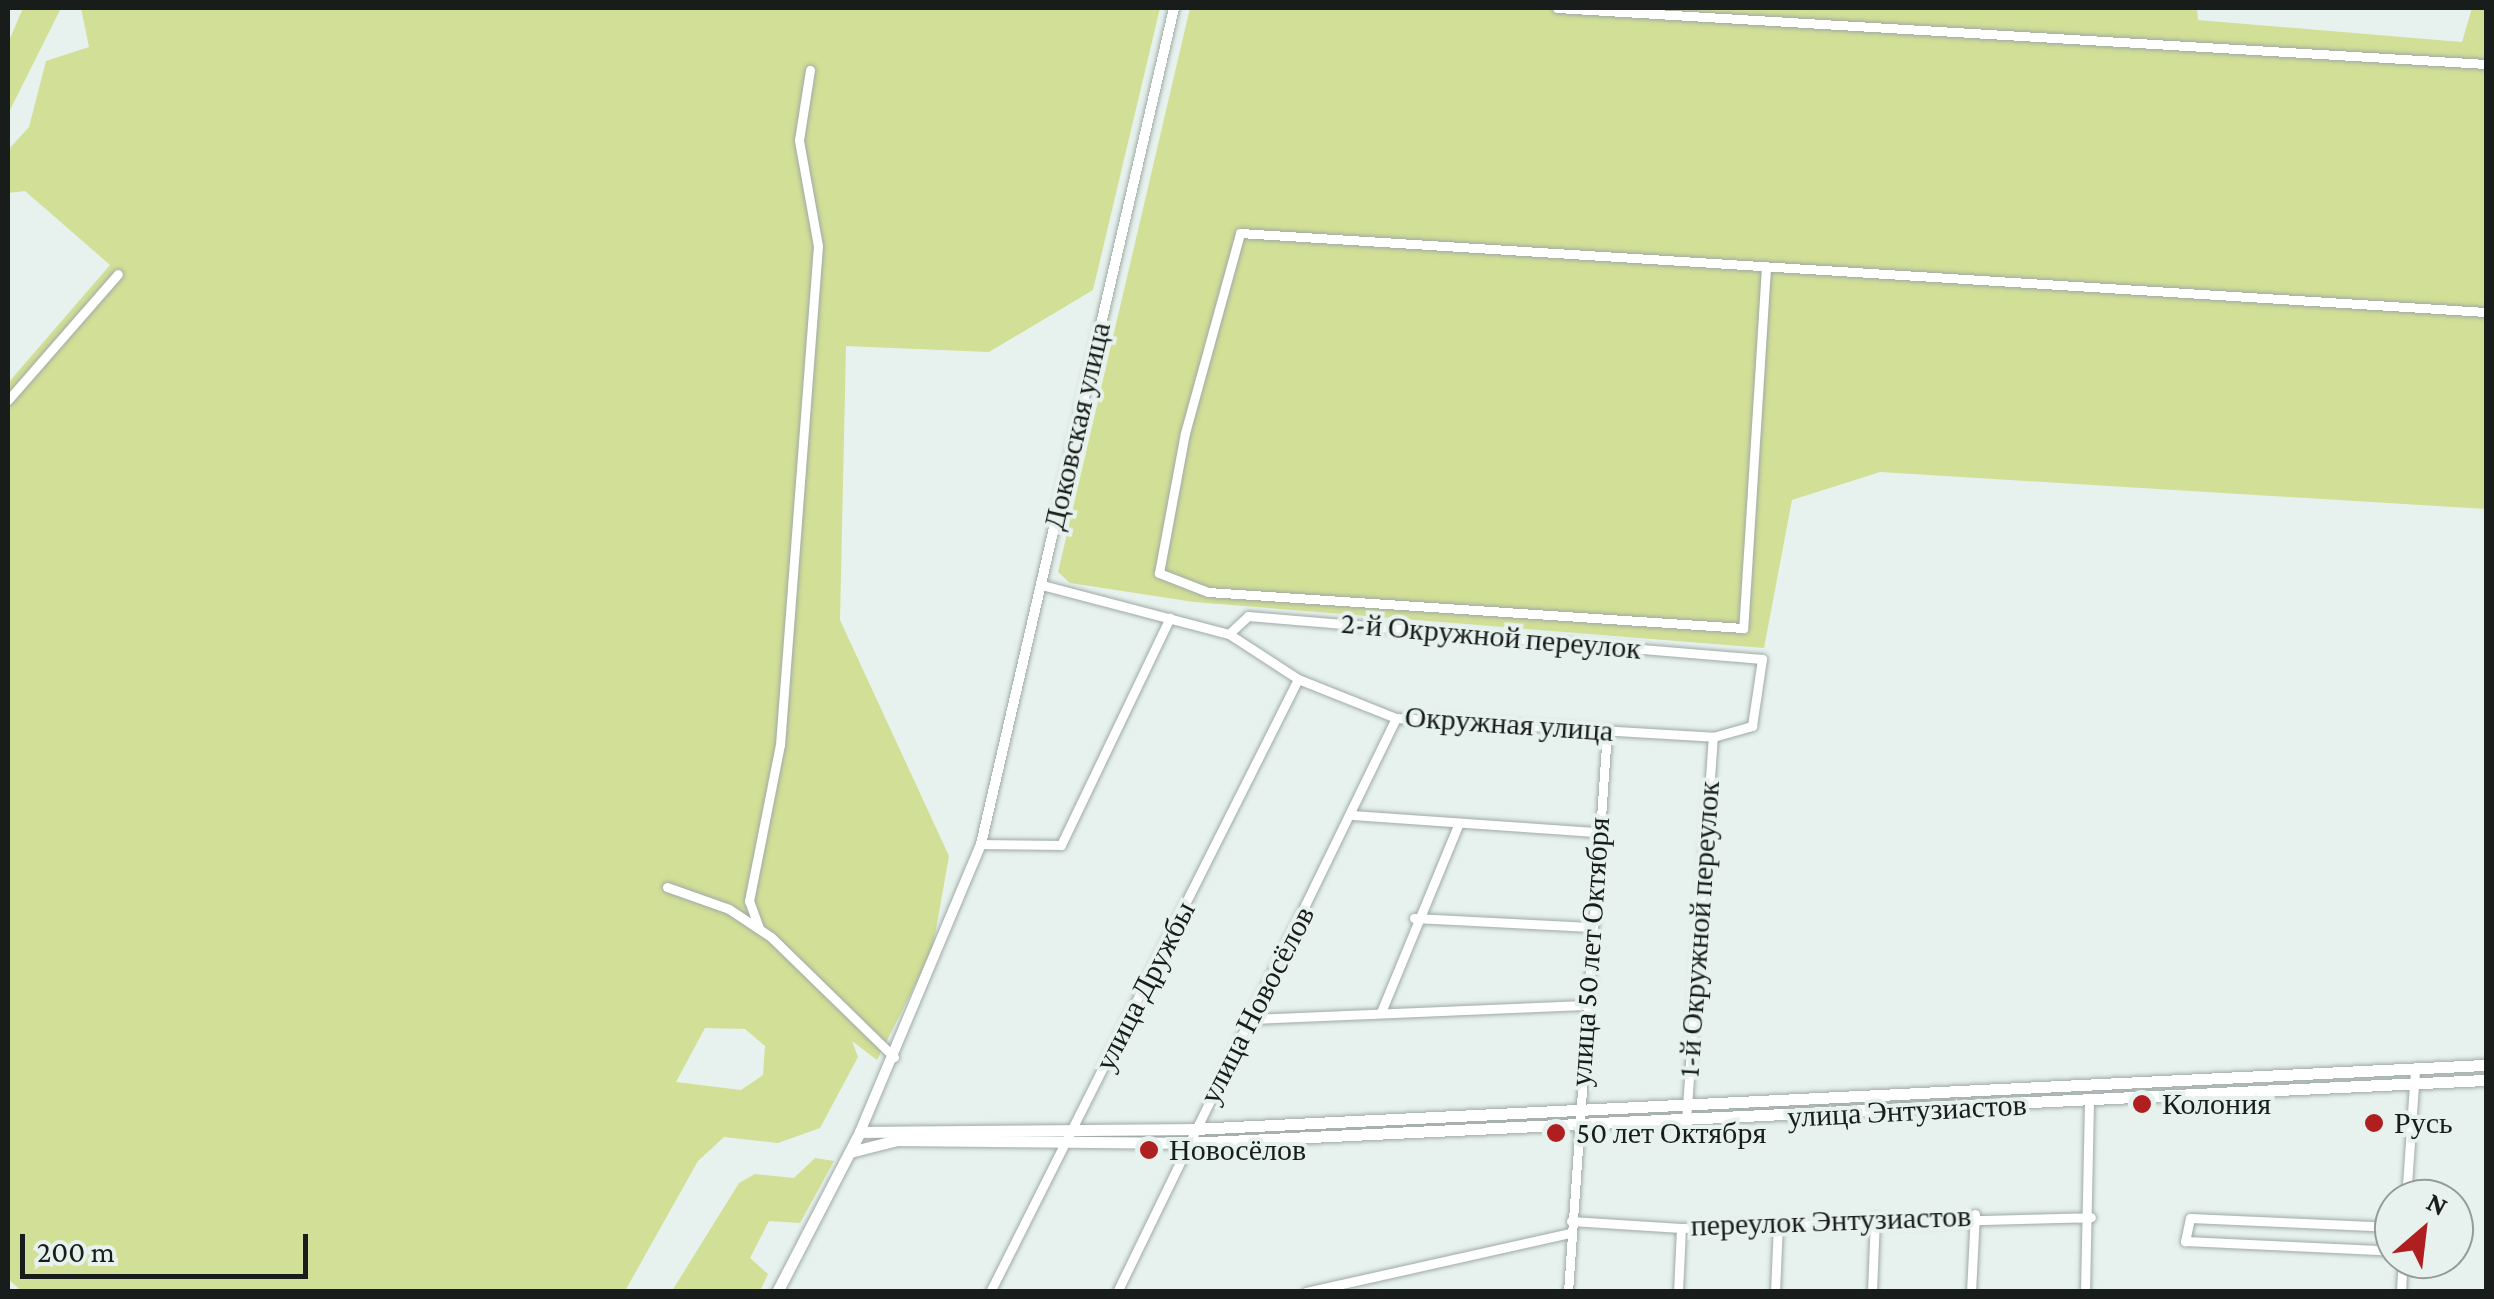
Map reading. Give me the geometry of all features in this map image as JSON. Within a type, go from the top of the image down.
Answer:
[{"type":"main road","name":"улица Энтузиастов","points":[[850,1152],[897,1140],[1069,1136],[1578,1112],[2486,1065]]},
{"type":"main road","name":"улица Энтузиастов","points":[[860,1132],[1069,1136],[1188,1143],[2486,1080]]},
{"type":"main road","name":"Доковская улица","points":[[777,1292],[860,1132]]},
{"type":"street","name":"Доковская улица","points":[[860,1132],[981,844],[1174,8]]},
{"type":"street","points":[[1557,8],[2486,64]]},
{"type":"street","points":[[759,928],[749,900],[780,745],[818,246],[799,140],[810,70]]},
{"type":"street","points":[[1766,267],[1743,628],[1208,592],[1159,573],[1185,433],[1240,233],[2486,312]]},
{"type":"street","points":[[8,400],[118,274]]},
{"type":"street","name":"Окружная улица","points":[[1042,584],[1228,634],[1298,678],[1396,718],[1713,737],[1752,726],[1762,660]]},
{"type":"street","name":"2-й Окружной переулок","points":[[1228,634],[1248,616],[1762,660]]},
{"type":"street","points":[[981,844],[1060,845],[1170,618]]},
{"type":"street","name":"улица Дружбы","points":[[990,1292],[1298,678]]},
{"type":"street","name":"улица Новосёлов","points":[[1117,1292],[1194,1129],[1353,814],[1396,718]]},
{"type":"street","name":"улица 50 лет Октября","points":[[1568,1292],[1575,1126],[1607,732]]},
{"type":"street","name":"1-й Окружной переулок","points":[[1686,1121],[1713,737]]},
{"type":"street","points":[[1353,814],[1597,832]]},
{"type":"street","points":[[1380,1012],[1414,918],[1458,824]]},
{"type":"street","points":[[667,887],[759,928],[894,1057]]},
{"type":"street","points":[[1414,918],[1591,928]]},
{"type":"street","points":[[1250,1018],[1586,1005]]},
{"type":"street","points":[[2407,1179],[2415,1069]]},
{"type":"street","points":[[2085,1292],[2092,1217],[2089,1102]]},
{"type":"street","points":[[1971,1292],[1975,1214]]},
{"type":"street","name":"переулок Энтузиастов","points":[[1572,1221],[1681,1228],[1975,1214],[2092,1217]]},
{"type":"street","points":[[1872,1292],[1875,1218]]},
{"type":"street","points":[[2374,1226],[2190,1218],[2185,1241],[2374,1250]]},
{"type":"street","points":[[1775,1292],[1778,1224]]},
{"type":"street","points":[[1678,1292],[1681,1228]]},
{"type":"street","points":[[1306,1292],[1571,1233]]},
{"type":"green space","points":[[23,8],[61,8],[8,114],[8,43]]},
{"type":"green space","points":[[81,8],[1160,8],[1093,290],[989,352],[846,346],[840,620],[949,856],[932,952],[877,1060],[852,1041],[858,1057],[820,1128],[778,1143],[724,1137],[698,1161],[625,1291],[23,1292],[8,1279],[8,383],[110,265],[25,191],[8,193],[8,150],[29,127],[46,61],[89,47]],"holes":[[[705,1028],[745,1029],[765,1046],[763,1075],[741,1090],[676,1082]]]},
{"type":"green space","points":[[1190,8],[2197,8],[2198,20],[2462,42],[2472,8],[2486,8],[2486,509],[1880,472],[1792,500],[1764,648],[1194,602],[1070,583],[1058,572]]},
{"type":"green space","points":[[815,1158],[834,1161],[800,1223],[769,1221],[750,1258],[768,1274],[760,1291],[672,1291],[739,1183],[755,1174],[794,1178]]},
{"type":"place","name":"Колония","points":[[2142,1104]]},
{"type":"place","name":"Русь","points":[[2374,1123]]},
{"type":"place","name":"50 лет Октября","points":[[1556,1133]]},
{"type":"place","name":"Новосёлов","points":[[1149,1150]]}]
